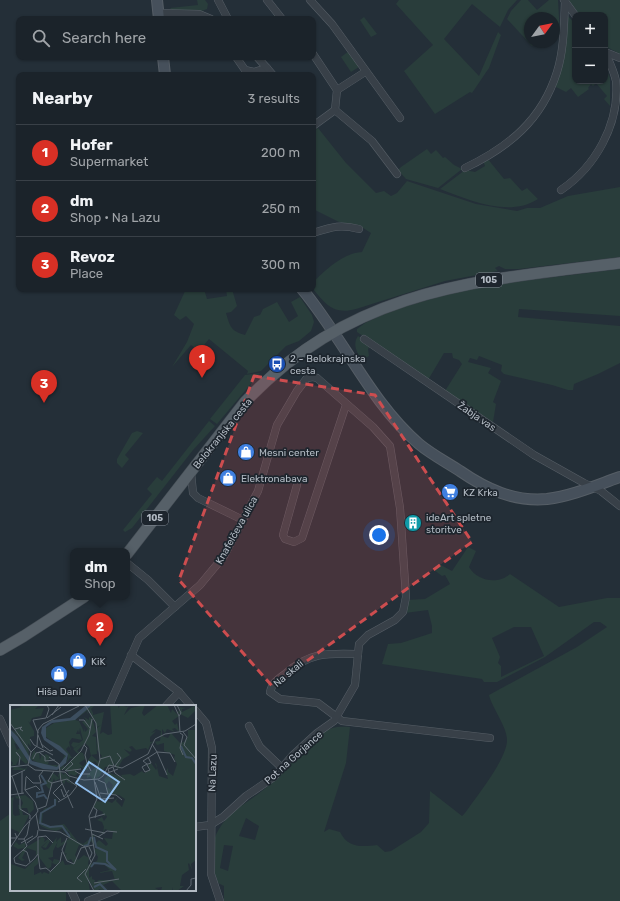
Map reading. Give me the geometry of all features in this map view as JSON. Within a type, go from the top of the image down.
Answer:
[{"type":"main road","points":[[157,0],[159,16]]},
{"type":"main road","points":[[163,60],[165,72]]},
{"type":"main road","name":"105","points":[[334,331],[386,306],[472,282],[620,263]]},
{"type":"main road","points":[[304,292],[334,331],[372,389],[401,426],[420,444],[472,480],[508,496],[526,499],[548,499],[593,487],[620,477]]},
{"type":"main road","name":"Belokranjska cesta","points":[[130,550],[245,402],[264,382],[303,351],[334,331]]},
{"type":"main road","points":[[0,650],[79,600]]},
{"type":"street","points":[[218,0],[226,16]]},
{"type":"street","points":[[267,0],[280,16]]},
{"type":"street","points":[[310,0],[332,24],[365,72],[400,118]]},
{"type":"street","points":[[564,1],[573,12]]},
{"type":"street","points":[[465,168],[493,154],[516,137],[546,99],[558,71],[562,49],[564,1]]},
{"type":"street","points":[[159,16],[200,14],[204,16]]},
{"type":"street","points":[[608,53],[620,58]]},
{"type":"street","points":[[316,58],[337,90],[336,110]]},
{"type":"street","points":[[238,60],[241,66],[249,72],[267,68]]},
{"type":"street","points":[[260,60],[270,72]]},
{"type":"street","points":[[561,190],[580,174],[598,152],[607,139],[615,120],[618,101],[616,80],[608,60]]},
{"type":"street","points":[[337,90],[365,72]]},
{"type":"street","points":[[316,122],[336,110]]},
{"type":"street","points":[[336,110],[372,140],[397,174]]},
{"type":"street","points":[[316,232],[334,227],[345,226],[359,229]]},
{"type":"street","name":"Žabja vas","points":[[364,339],[534,455],[593,487],[620,506]]},
{"type":"street","name":"Knafelčeva ulica","points":[[175,607],[196,590],[224,556],[258,491],[277,425],[297,391],[307,378],[313,376],[317,378],[346,405],[373,426],[390,446]]},
{"type":"street","points":[[297,485],[283,535],[285,539],[294,542],[302,538],[346,405]]},
{"type":"street","name":"Pot na Gorjance","points":[[210,825],[274,777],[317,733],[330,725],[355,685],[359,644],[368,635],[400,616],[403,612],[406,597],[400,508],[390,446]]},
{"type":"street","points":[[191,472],[194,493],[198,498],[243,520]]},
{"type":"street","points":[[109,705],[139,638],[175,607],[148,580],[130,565]]},
{"type":"street","name":"Na skali","points":[[336,717],[318,703],[273,696],[270,692],[271,686],[295,665],[309,657],[322,653],[358,654]]},
{"type":"street","points":[[131,655],[179,692],[190,705]]},
{"type":"street","points":[[167,705],[179,692]]},
{"type":"street","name":"Na Lazu","points":[[196,711],[206,723],[212,748],[210,825],[211,874],[220,901]]},
{"type":"street","points":[[336,717],[342,721],[355,723],[490,738]]},
{"type":"street","points":[[0,719],[10,742]]},
{"type":"street","points":[[248,726],[260,748],[282,768]]},
{"type":"street","points":[[196,827],[210,825]]},
{"type":"street","points":[[71,891],[76,901]]},
{"type":"street","points":[[88,901],[113,891]]},
{"type":"highlighted area","points":[[254,376],[375,395],[472,542],[272,686],[179,580]]},
{"type":"green space","points":[[197,0],[205,0],[208,4],[207,9],[199,12],[172,10],[170,8],[198,5]]},
{"type":"green space","points":[[399,0],[517,0],[508,10],[500,27],[472,4],[444,39],[479,76],[498,32],[501,35],[489,68],[472,93],[470,92],[435,114],[404,71],[433,45],[396,4]]},
{"type":"green space","points":[[521,0],[528,0],[537,10],[549,0],[558,0],[559,12],[524,12],[524,37],[507,19],[511,11]]},
{"type":"green space","points":[[569,0],[620,0],[620,54],[608,48],[608,12],[577,12]]},
{"type":"green space","points":[[568,16],[572,21],[572,84],[591,84],[588,88],[589,89],[578,97],[571,88],[566,92],[554,86]]},
{"type":"green space","points":[[364,17],[377,34],[371,37],[360,20]]},
{"type":"green space","points":[[349,51],[359,67],[351,72],[341,57]]},
{"type":"green space","points":[[608,73],[610,78],[610,106],[604,99],[607,96],[597,84],[608,84]]},
{"type":"green space","points":[[318,128],[346,163],[376,193],[384,191],[391,196],[397,193],[407,181],[476,204],[517,211],[527,208],[540,208],[568,196],[620,187],[620,257],[519,269],[505,269],[499,266],[495,268],[498,271],[445,281],[348,311],[336,310],[327,304],[316,292],[316,279],[330,267],[348,255],[362,252],[371,233],[360,226],[339,222],[316,210],[316,130]]},
{"type":"green space","points":[[427,149],[431,154],[436,150],[443,158],[445,157],[454,165],[462,169],[438,188],[406,179],[398,170]]},
{"type":"green space","points":[[487,158],[504,179],[510,178],[522,191],[527,188],[538,199],[515,207],[502,207],[476,202],[440,189],[465,170],[475,172],[485,166],[483,160]]},
{"type":"green space","points":[[620,269],[620,316],[519,309],[518,317],[620,326],[620,363],[574,384],[573,390],[568,390],[504,374],[501,371],[502,365],[479,356],[477,360],[470,358],[468,362],[491,368],[488,373],[501,381],[493,402],[496,404],[493,422],[445,391],[462,364],[459,360],[453,358],[452,353],[444,353],[428,380],[357,332],[357,329],[365,323],[392,310],[473,287]]},
{"type":"green space","points":[[185,292],[205,292],[207,299],[227,296],[226,292],[233,292],[237,306],[231,312],[226,313],[232,328],[245,335],[254,317],[260,315],[263,309],[277,302],[289,322],[298,316],[291,302],[300,297],[312,315],[314,322],[311,331],[299,341],[286,346],[261,371],[247,374],[248,371],[209,339],[199,351],[191,345],[172,367],[187,342],[194,324],[186,316],[180,320],[174,315]]},
{"type":"green space","points":[[358,336],[371,344],[368,349],[369,356],[362,360],[355,345]]},
{"type":"green space","points":[[260,373],[217,424],[210,419],[245,375]]},
{"type":"green space","points":[[209,421],[215,426],[193,450],[132,528],[125,532],[123,530],[152,494],[147,489],[157,477],[162,481]]},
{"type":"green space","points":[[137,431],[143,433],[125,455],[129,459],[122,468],[117,463],[117,459],[132,433]]},
{"type":"green space","points":[[468,547],[476,551],[469,567],[477,576],[488,580],[500,580],[510,574],[559,607],[607,598],[620,598],[620,901],[224,901],[224,886],[218,883],[212,856],[214,842],[219,829],[229,816],[276,779],[314,739],[328,730],[350,727],[346,763],[324,832],[329,829],[340,832],[351,844],[360,846],[377,845],[385,852],[391,851],[421,832],[429,823],[430,791],[462,816],[490,778],[502,758],[507,736],[489,695],[577,647],[607,627],[600,622],[594,622],[545,657],[497,682],[484,682],[482,679],[382,664],[388,644],[401,643],[432,633],[428,610],[405,613],[407,600],[425,599],[450,584],[445,575],[442,576],[434,570],[439,564],[452,571]],"holes":[[[514,627],[531,627],[544,656],[501,677],[501,666],[498,663],[500,657],[492,638]],[[246,818],[259,826],[255,840],[239,836]],[[224,845],[233,846],[228,871],[220,868]]]},
{"type":"green space","points":[[10,814],[10,891],[66,891],[66,901],[0,901],[0,821]]},
{"type":"place","name":"2 ~ Belokrajnska cesta","points":[[277,364]]},
{"type":"place","name":"Hofer","points":[[202,378]]},
{"type":"place","name":"Revoz","points":[[44,403]]},
{"type":"place","name":"Mesni center","points":[[246,452]]},
{"type":"place","name":"Elektronabava","points":[[228,478]]},
{"type":"place","name":"KZ Krka","points":[[450,492]]},
{"type":"place","name":"ideArt spletne storitve","points":[[413,523]]},
{"type":"place","name":"dm","points":[[100,646]]},
{"type":"place","name":"KiK","points":[[78,661]]},
{"type":"place","name":"Hiša Daril","points":[[59,674]]}]
